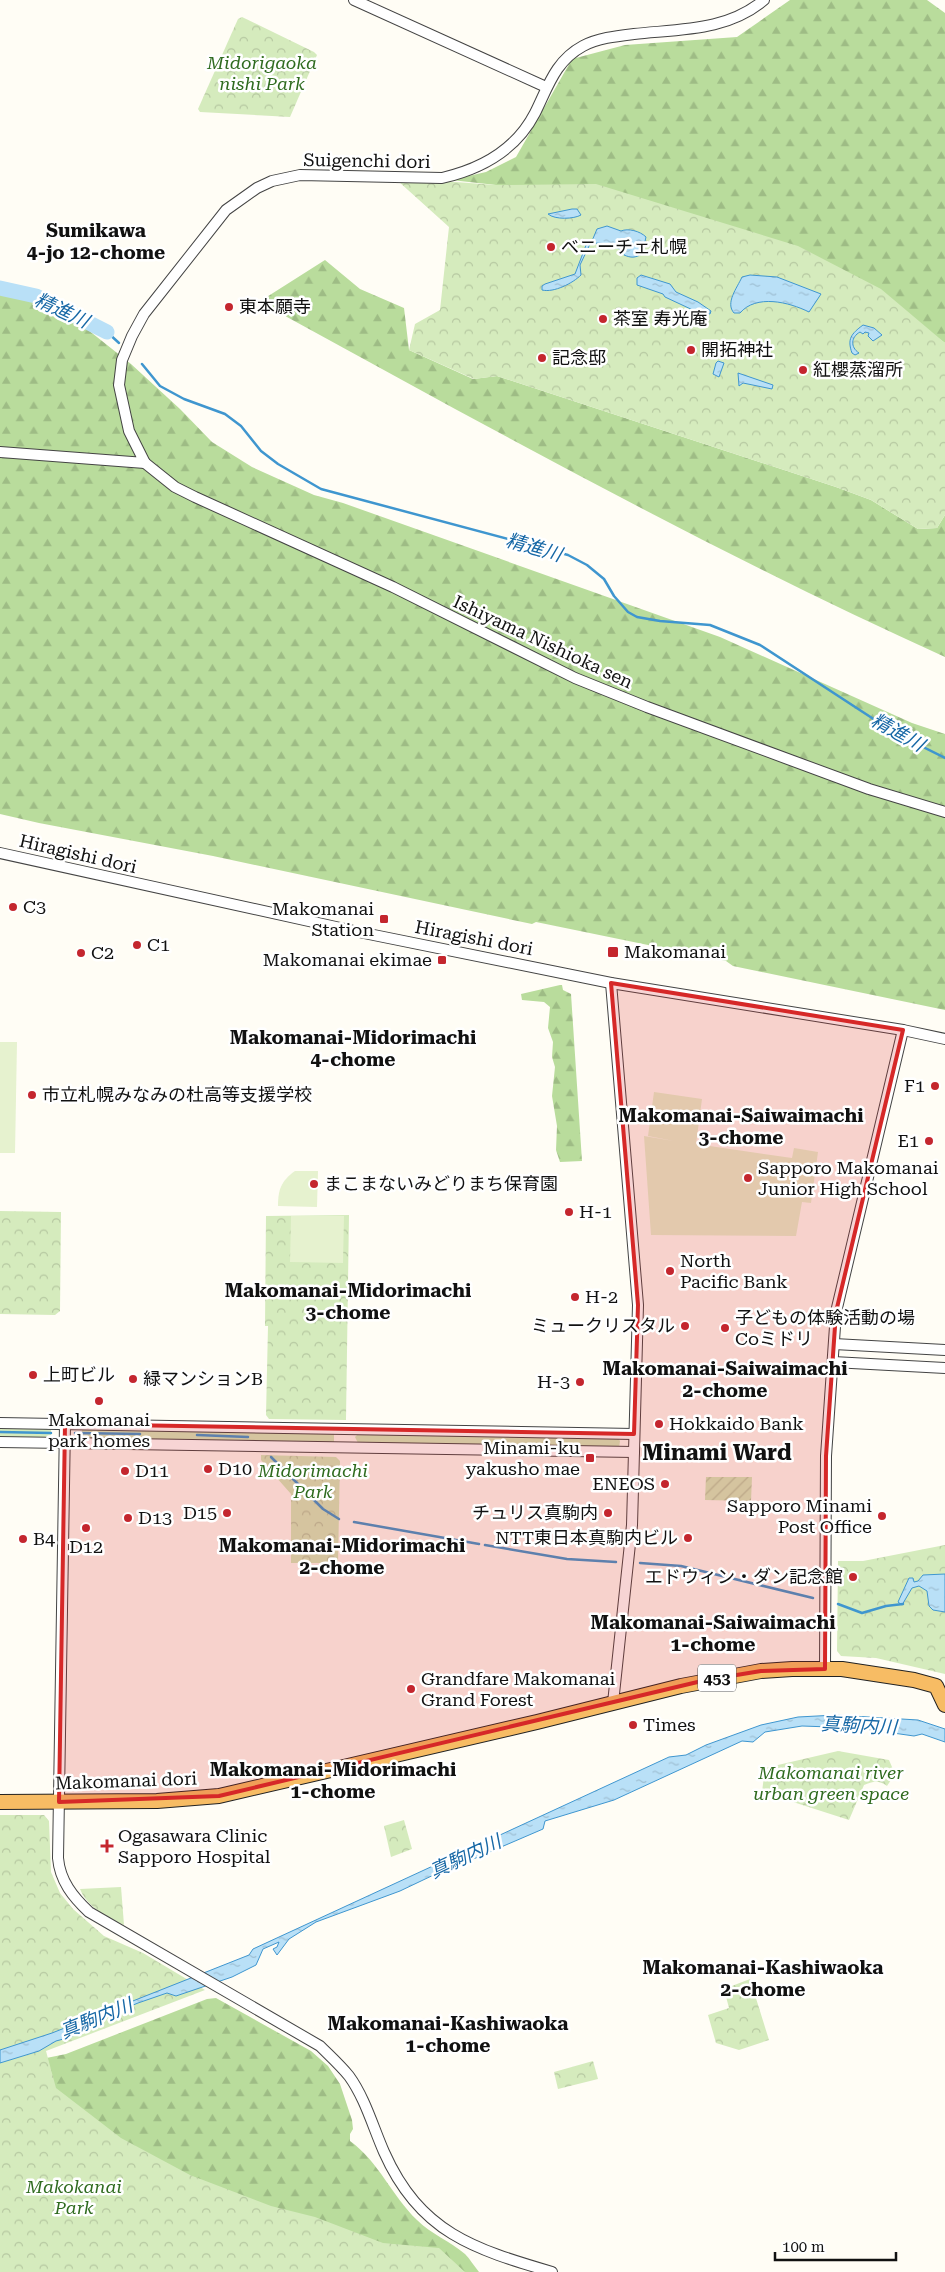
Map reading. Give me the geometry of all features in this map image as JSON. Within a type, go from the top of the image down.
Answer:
[{"type":"highway","name":"Makomanai dori","points":[[0,1802],[186,1800],[219,1796],[272,1786],[734,1674],[783,1669],[825,1668],[874,1673],[914,1680],[940,1688],[945,1705]]},
{"type":"street","points":[[354,0],[546,87]]},
{"type":"street","name":"Suigenchi dori","points":[[145,463],[129,431],[119,385],[122,360],[144,314],[226,210],[257,188],[272,181],[300,175],[442,178],[463,173],[501,154],[517,139],[535,113],[546,87],[560,65],[583,46],[623,36],[730,22],[764,0]]},
{"type":"street","points":[[0,452],[145,463]]},
{"type":"street","name":"Ishiyama Nishioka sen","points":[[145,463],[175,487],[195,497],[393,587],[575,678],[657,711],[868,789],[945,812]]},
{"type":"street","name":"Hiragishi dori","points":[[0,853],[359,932],[611,983],[903,1030],[945,1039]]},
{"type":"street","points":[[611,983],[638,1304],[632,1525],[612,1703]]},
{"type":"street","points":[[825,1668],[826,1456],[838,1300],[903,1030]]},
{"type":"street","points":[[834,1344],[945,1350]]},
{"type":"street","points":[[833,1362],[945,1368]]},
{"type":"street","points":[[0,1423],[634,1434]]},
{"type":"street","points":[[65,1424],[58,1865],[69,1891],[89,1912],[320,2046],[344,2070],[357,2090],[396,2176],[412,2199],[436,2223],[465,2242],[486,2252],[552,2272]]},
{"type":"street","points":[[0,1442],[634,1452]]},
{"type":"highlighted area","points":[[611,983],[903,1030],[836,1312],[826,1456],[825,1669],[761,1671],[706,1680],[219,1796],[59,1802],[65,1424],[634,1434],[638,1305]]},
{"type":"green space","points":[[790,0],[927,0],[945,13],[945,343],[934,335],[496,185],[451,180],[486,172],[516,157],[572,59],[625,45],[737,37]]},
{"type":"green space","name":"Midorigaoka nishi Park","points":[[242,17],[317,55],[290,117],[200,112],[198,109],[238,19]]},
{"type":"green space","points":[[398,181],[442,181],[496,185],[596,184],[798,246],[881,289],[945,343],[945,515],[937,528],[918,529],[871,500],[836,487],[497,376],[474,379],[409,350],[415,324],[440,310],[449,227]]},
{"type":"green space","points":[[325,260],[360,289],[404,308],[409,350],[473,379],[497,376],[836,487],[871,500],[918,529],[937,528],[945,515],[945,657],[778,578],[695,536],[450,406],[287,317],[262,300]]},
{"type":"green space","points":[[0,292],[34,299],[68,314],[131,364],[180,409],[212,442],[252,467],[314,495],[343,503],[720,637],[912,723],[945,734],[945,1010],[733,966],[726,961],[536,922],[532,924],[213,856],[0,814]]},
{"type":"green space","points":[[562,985],[563,990],[571,994],[582,1161],[560,1162],[556,1150],[557,1126],[552,1096],[555,1067],[552,1057],[553,1042],[548,1028],[550,1007],[544,1002],[522,1000],[521,994]]},
{"type":"green space","points":[[0,1042],[17,1042],[15,1153],[0,1153]]},
{"type":"green space","points":[[654,1092],[702,1099],[696,1144],[792,1158],[794,1148],[818,1152],[811,1203],[802,1202],[796,1236],[651,1235],[644,1136],[674,1141],[648,1136]]},
{"type":"green space","points":[[295,1171],[318,1171],[317,1207],[278,1206],[281,1186],[286,1178]]},
{"type":"green space","points":[[0,1211],[61,1212],[60,1311],[55,1315],[0,1314]]},
{"type":"green space","points":[[349,1215],[346,1420],[269,1419],[266,1415],[268,1326],[265,1326],[266,1216]]},
{"type":"green space","points":[[291,1216],[344,1216],[343,1263],[290,1262]]},
{"type":"green space","points":[[0,1428],[51,1429],[51,1435],[41,1438],[0,1437]]},
{"type":"green space","points":[[82,1428],[334,1432],[334,1443],[82,1438]]},
{"type":"green space","points":[[358,1434],[618,1438],[620,1441],[619,1448],[358,1443],[355,1437]]},
{"type":"green space","name":"Midorimachi Park","points":[[261,1455],[336,1457],[340,1461],[338,1563],[291,1563],[291,1494],[261,1460]]},
{"type":"green space","points":[[706,1477],[752,1477],[751,1501],[705,1500]]},
{"type":"green space","points":[[945,1545],[945,1674],[876,1658],[841,1656],[837,1651],[838,1561],[863,1561]]},
{"type":"green space","name":"Makomanai river urban green space","points":[[838,1751],[889,1760],[895,1774],[887,1786],[876,1782],[864,1785],[849,1820],[762,1792],[765,1768]]},
{"type":"green space","name":"Makokanai Park","points":[[0,1815],[44,1815],[49,1821],[51,1872],[60,1893],[73,1909],[104,1936],[143,1953],[205,1990],[46,2051],[56,2088],[121,2138],[190,2175],[271,2206],[315,2217],[383,2243],[439,2248],[465,2272],[0,2272]]},
{"type":"green space","points":[[404,1820],[412,1849],[391,1857],[384,1826]]},
{"type":"green space","points":[[121,1887],[124,1925],[104,1915],[93,1906],[87,1901],[80,1889]]},
{"type":"green space","points":[[750,1979],[769,2040],[739,2050],[716,2043],[708,2015],[729,2008],[724,1989]]},
{"type":"green space","points":[[216,1998],[311,2051],[328,2066],[340,2084],[352,2120],[353,2129],[350,2134],[350,2141],[369,2159],[408,2211],[428,2229],[465,2254],[479,2272],[186,2272],[0,2070],[17,2064],[66,2054],[207,1999]]},
{"type":"green space","points":[[593,2061],[598,2079],[558,2089],[554,2072]]},
{"type":"water","points":[[577,209],[581,215],[564,218],[548,214]]},
{"type":"water","points":[[607,226],[621,231],[634,231],[646,237],[642,254],[629,257],[624,255],[624,251],[612,246],[599,243],[590,244],[580,265],[581,275],[563,287],[547,291],[542,290],[542,286],[545,284],[575,274],[588,240],[592,241],[597,229]]},
{"type":"water","points":[[641,275],[670,284],[676,292],[698,302],[711,311],[710,314],[695,311],[665,297],[663,294],[637,285],[637,278]]},
{"type":"water","points":[[750,275],[777,277],[821,294],[809,312],[783,303],[764,302],[755,303],[740,313],[734,313],[731,305],[733,295],[742,277]]},
{"type":"water","points":[[863,325],[874,328],[882,335],[873,341],[868,336],[869,333],[865,332],[863,334],[860,332],[857,334],[853,339],[853,345],[859,353],[855,355],[852,353],[850,340],[853,334]]},
{"type":"water","points":[[718,361],[724,363],[719,377],[713,374]]},
{"type":"water","points":[[738,373],[773,385],[772,389],[743,383],[739,386]]},
{"type":"water","points":[[945,1574],[945,1612],[933,1610],[929,1606],[927,1591],[919,1586],[912,1588],[902,1605],[898,1602],[909,1578],[913,1578],[914,1582],[918,1581],[923,1575]]},
{"type":"water","name":"真駒内川","points":[[836,1715],[918,1720],[945,1729],[945,1742],[922,1734],[914,1736],[858,1728],[802,1726],[765,1732],[753,1742],[742,1741],[614,1800],[545,1821],[543,1829],[471,1860],[463,1861],[400,1891],[316,1922],[289,1939],[277,1955],[273,1949],[277,1947],[279,1942],[263,1949],[256,1965],[232,1977],[176,1996],[167,1993],[138,2003],[102,2018],[71,2037],[56,2041],[39,2051],[0,2063],[0,2050],[52,2033],[249,1955],[253,1949],[669,1757],[686,1755],[706,1745],[761,1725],[798,1717]]},
{"type":"waterway","name":"精進川","points":[[0,288],[36,296],[107,332]]},
{"type":"waterway","name":"精進川","points":[[107,332],[119,343]]},
{"type":"waterway","name":"精進川","points":[[142,364],[160,386],[184,399],[225,414],[241,426],[261,451],[278,464],[321,489],[568,555],[587,565],[604,579],[614,596],[628,612],[637,617],[710,625],[760,645],[895,733],[945,758]]},
{"type":"waterway","points":[[0,1432],[51,1433]]},
{"type":"waterway","points":[[75,1433],[140,1434]]},
{"type":"waterway","points":[[197,1435],[248,1437]]},
{"type":"waterway","points":[[271,1457],[323,1509],[339,1519]]},
{"type":"waterway","points":[[354,1522],[479,1544]]},
{"type":"waterway","points":[[485,1545],[567,1559],[616,1562]]},
{"type":"waterway","points":[[640,1563],[681,1566],[813,1598]]},
{"type":"waterway","points":[[838,1604],[862,1613],[886,1606],[903,1604]]},
{"type":"place","name":"べニーチェ札幌","points":[[551,247]]},
{"type":"place","name":"東本願寺","points":[[229,307]]},
{"type":"place","name":"茶室 寿光庵","points":[[603,319]]},
{"type":"place","name":"開拓神社","points":[[691,350]]},
{"type":"place","name":"記念邸","points":[[542,358]]},
{"type":"place","name":"紅櫻蒸溜所","points":[[803,370]]},
{"type":"place","name":"C3","points":[[13,907]]},
{"type":"place","name":"Makomanai Station","points":[[384,919]]},
{"type":"place","name":"C1","points":[[137,945]]},
{"type":"place","name":"Makomanai","points":[[613,952]]},
{"type":"place","name":"C2","points":[[81,953]]},
{"type":"place","name":"Makomanai ekimae","points":[[442,960]]},
{"type":"place","name":"F1","points":[[935,1086]]},
{"type":"place","name":"市立札幌みなみの杜高等支援学校","points":[[32,1095]]},
{"type":"place","name":"E1","points":[[929,1141]]},
{"type":"place","name":"Sapporo Makomanai Junior High School","points":[[748,1178]]},
{"type":"place","name":"まこまないみどりまち保育園","points":[[314,1184]]},
{"type":"place","name":"H-1","points":[[569,1212]]},
{"type":"place","name":"North Pacific Bank","points":[[670,1271]]},
{"type":"place","name":"H-2","points":[[575,1297]]},
{"type":"place","name":"ミュークリスタル","points":[[685,1326]]},
{"type":"place","name":"子どもの体験活動の場 Coミドリ","points":[[725,1328]]},
{"type":"place","name":"上町ビル","points":[[33,1375]]},
{"type":"place","name":"緑マンションB","points":[[133,1379]]},
{"type":"place","name":"H-3","points":[[580,1382]]},
{"type":"place","name":"Makomanai park homes","points":[[99,1401]]},
{"type":"place","name":"Hokkaido Bank","points":[[659,1424]]},
{"type":"place","name":"Minami-ku yakusho mae","points":[[590,1458]]},
{"type":"place","name":"D10","points":[[208,1469]]},
{"type":"place","name":"D11","points":[[125,1471]]},
{"type":"place","name":"ENEOS","points":[[665,1484]]},
{"type":"place","name":"D15","points":[[227,1513]]},
{"type":"place","name":"チュリス真駒内","points":[[608,1513]]},
{"type":"place","name":"Sapporo Minami Post Office","points":[[882,1516]]},
{"type":"place","name":"D13","points":[[128,1518]]},
{"type":"place","name":"D12","points":[[86,1528]]},
{"type":"place","name":"NTT東日本真駒内ビル","points":[[688,1538]]},
{"type":"place","name":"B4","points":[[23,1539]]},
{"type":"place","name":"エドウィン・ダン記念館","points":[[853,1577]]},
{"type":"place","name":"Grandfare Makomanai Grand Forest","points":[[411,1689]]},
{"type":"place","name":"Times","points":[[633,1725]]},
{"type":"place","name":"Ogasawara Clinic Sapporo Hospital","points":[[107,1846]]},
{"type":"district","name":"Sumikawa 4-jo 12-chome","points":[[96,241]]},
{"type":"district","name":"Makomanai-Midorimachi 4-chome","points":[[353,1048]]},
{"type":"district","name":"Makomanai-Saiwaimachi 3-chome","points":[[741,1126]]},
{"type":"district","name":"Makomanai-Midorimachi 3-chome","points":[[348,1301]]},
{"type":"district","name":"Makomanai-Saiwaimachi 2-chome","points":[[725,1379]]},
{"type":"district","name":"Minami Ward","points":[[717,1452]]},
{"type":"district","name":"Makomanai-Midorimachi 2-chome","points":[[342,1556]]},
{"type":"district","name":"Makomanai-Saiwaimachi 1-chome","points":[[713,1633]]},
{"type":"district","name":"Makomanai-Midorimachi 1-chome","points":[[333,1780]]},
{"type":"district","name":"Makomanai-Kashiwaoka 2-chome","points":[[763,1978]]},
{"type":"district","name":"Makomanai-Kashiwaoka 1-chome","points":[[448,2034]]}]
